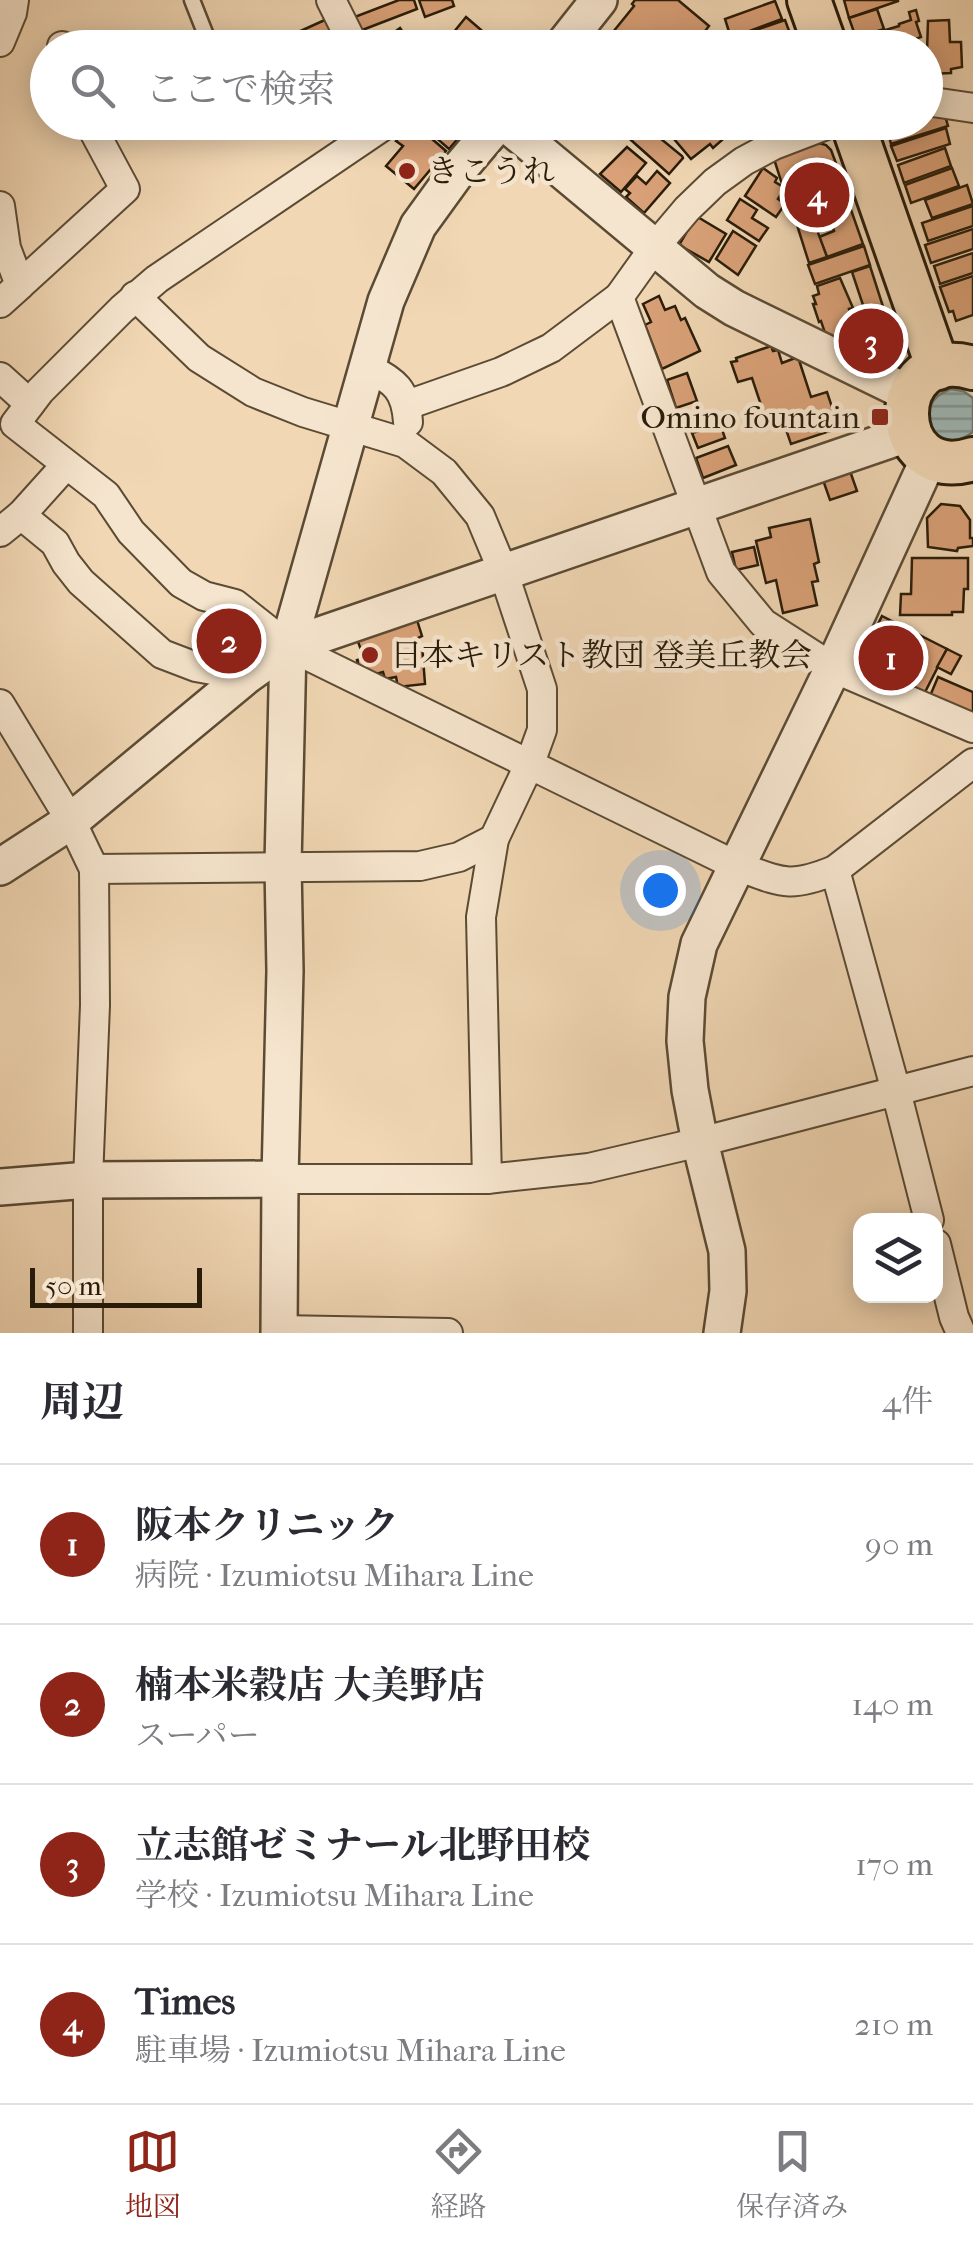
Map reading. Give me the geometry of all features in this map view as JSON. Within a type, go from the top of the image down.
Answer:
[{"type":"main road","points":[[809,0],[820,30]]},
{"type":"main road","points":[[858,140],[947,426]]},
{"type":"street","points":[[0,42],[14,0]]},
{"type":"street","points":[[331,0],[346,30]]},
{"type":"street","points":[[576,30],[600,0]]},
{"type":"street","points":[[943,104],[973,108]]},
{"type":"street","points":[[10,294],[125,189],[99,140]]},
{"type":"street","points":[[363,140],[135,296],[15,424],[106,495],[130,532],[181,583],[204,596],[235,604],[288,646],[736,866],[784,882],[811,880],[835,870],[973,763]]},
{"type":"street","points":[[448,1333],[278,1332],[288,646],[386,301],[418,226],[486,140]]},
{"type":"street","points":[[524,140],[707,291],[947,426]]},
{"type":"street","points":[[407,404],[501,372],[551,348],[619,297],[654,248],[714,182],[744,161],[787,140]]},
{"type":"street","points":[[0,206],[10,294]]},
{"type":"street","points":[[135,296],[200,358],[253,392],[303,412],[405,443],[444,472],[480,516],[503,571],[542,689],[542,730],[494,839],[480,917],[487,1179]]},
{"type":"street","points":[[619,297],[721,572],[763,623],[833,668],[973,728]]},
{"type":"street","points":[[368,368],[398,386],[407,404],[405,443]]},
{"type":"street","points":[[0,377],[30,404]]},
{"type":"street","points":[[0,867],[71,820],[288,646],[696,506],[947,426]]},
{"type":"street","points":[[722,1333],[728,1291],[727,1251],[700,1142],[685,1041],[686,997],[699,944],[947,426]]},
{"type":"street","points":[[66,466],[11,524],[55,543],[81,582],[162,654],[196,667],[246,676]]},
{"type":"street","points":[[0,704],[71,820],[94,869],[88,1333]]},
{"type":"street","points":[[94,869],[420,866],[459,857],[494,839]]},
{"type":"street","points":[[835,870],[928,1213]]},
{"type":"street","points":[[0,1187],[88,1180],[487,1179],[589,1168],[973,1071]]},
{"type":"street","points":[[943,1272],[960,1333]]},
{"type":"lane","points":[[192,0],[204,30]]},
{"type":"water","points":[[951,389],[973,398],[973,432],[948,440],[931,427],[928,417],[938,396]]},
{"type":"building","points":[[399,0],[414,0],[417,9],[362,30],[356,30],[352,18]]},
{"type":"building","points":[[419,0],[452,0],[454,6],[425,17]]},
{"type":"building","points":[[635,0],[678,0],[709,26],[706,30],[615,30]]},
{"type":"building","points":[[844,0],[898,0],[898,1],[849,18]]},
{"type":"building","points":[[775,1],[782,19],[752,30],[728,30],[725,19]]},
{"type":"building","points":[[877,9],[884,29],[853,30],[849,18]]},
{"type":"building","points":[[916,10],[919,30],[886,30],[911,20],[909,12]]},
{"type":"building","points":[[466,17],[481,30],[455,30]]},
{"type":"building","points":[[327,19],[332,30],[303,30]]},
{"type":"building","points":[[785,20],[789,30],[756,30]]},
{"type":"building","points":[[949,20],[950,42],[961,42],[962,67],[943,73],[943,30],[928,30],[928,21]]},
{"type":"building","points":[[946,128],[950,144],[897,161],[891,146],[909,140],[943,140]]},
{"type":"building","points":[[433,140],[446,151],[414,189],[386,166],[403,146],[396,141]]},
{"type":"building","points":[[439,140],[457,140],[449,149]]},
{"type":"building","points":[[631,140],[662,140],[682,156],[669,174]]},
{"type":"building","points":[[675,140],[722,140],[713,148],[710,144],[691,159]]},
{"type":"building","points":[[819,143],[831,150],[837,166],[782,184],[774,159]]},
{"type":"building","points":[[627,147],[646,163],[621,192],[600,174]]},
{"type":"building","points":[[945,148],[951,166],[904,183],[898,165]]},
{"type":"building","points":[[763,168],[785,188],[778,199],[785,204],[776,217],[745,196]]},
{"type":"building","points":[[952,168],[959,186],[911,203],[905,185]]},
{"type":"building","points":[[657,171],[670,183],[644,213],[626,197],[630,193],[625,189],[637,176],[646,184]]},
{"type":"building","points":[[967,185],[973,204],[932,218],[925,200]]},
{"type":"building","points":[[740,199],[757,210],[752,218],[768,228],[759,241],[727,220]]},
{"type":"building","points":[[973,206],[973,226],[928,241],[922,223]]},
{"type":"building","points":[[850,207],[863,244],[827,257],[819,237],[834,231],[829,214]]},
{"type":"building","points":[[696,216],[726,234],[709,262],[679,245]]},
{"type":"building","points":[[813,219],[827,257],[809,263],[797,225]]},
{"type":"building","points":[[973,229],[973,249],[931,263],[925,245]]},
{"type":"building","points":[[733,231],[756,246],[738,275],[716,259]]},
{"type":"building","points":[[864,246],[870,265],[815,284],[808,265]]},
{"type":"building","points":[[973,253],[973,273],[940,284],[934,266]]},
{"type":"building","points":[[870,266],[887,319],[860,328],[856,317],[866,314],[852,272]]},
{"type":"building","points":[[973,276],[973,315],[956,321],[940,287]]},
{"type":"building","points":[[840,278],[853,308],[849,309],[856,329],[827,339],[813,296],[819,294],[817,286]]},
{"type":"building","points":[[659,296],[665,310],[675,306],[681,320],[685,318],[700,351],[662,369],[645,325],[651,322],[643,304]]},
{"type":"building","points":[[887,319],[897,347],[868,357],[860,353],[857,344],[846,347],[842,334]]},
{"type":"building","points":[[771,346],[773,351],[778,350],[782,363],[798,357],[811,397],[827,392],[839,428],[791,444],[781,415],[766,420],[752,378],[738,382],[731,362]]},
{"type":"building","points":[[687,373],[697,401],[676,408],[667,380]]},
{"type":"building","points":[[717,415],[725,438],[698,448],[692,433],[699,431],[696,423]]},
{"type":"building","points":[[728,446],[736,465],[703,478],[696,458]]},
{"type":"building","points":[[850,471],[857,491],[830,500],[823,480]]},
{"type":"building","points":[[941,504],[960,506],[970,520],[973,546],[957,551],[928,547],[927,518]]},
{"type":"building","points":[[810,519],[819,562],[814,564],[818,581],[812,582],[817,605],[783,613],[776,580],[766,583],[756,541],[771,537],[769,528]]},
{"type":"building","points":[[754,547],[758,565],[736,570],[732,552]]},
{"type":"building","points":[[912,558],[968,558],[963,612],[900,615],[901,594],[911,594]]},
{"type":"building","points":[[208,610],[227,613],[230,619],[224,659],[197,660],[210,632],[206,629]]},
{"type":"building","points":[[882,616],[947,649],[923,696],[858,664]]},
{"type":"building","points":[[417,620],[422,636],[416,639],[417,644],[422,644],[425,684],[398,687],[396,677],[385,679],[383,672],[361,672],[357,660],[364,658],[357,639]]},
{"type":"building","points":[[947,649],[961,656],[951,674],[937,667]]},
{"type":"building","points":[[938,677],[973,692],[973,715],[930,696]]},
{"type":"place","name":"きこうれ","points":[[407,171]]},
{"type":"place","name":"Times","points":[[817,195]]},
{"type":"place","name":"立志館ゼミナール北野田校","points":[[871,341]]},
{"type":"place","name":"Omino fountain","points":[[880,417]]},
{"type":"place","name":"楠本米穀店 大美野店","points":[[229,641]]},
{"type":"place","name":"日本キリスト教団 登美丘教会","points":[[370,655]]},
{"type":"place","name":"阪本クリニック","points":[[891,658]]}]
